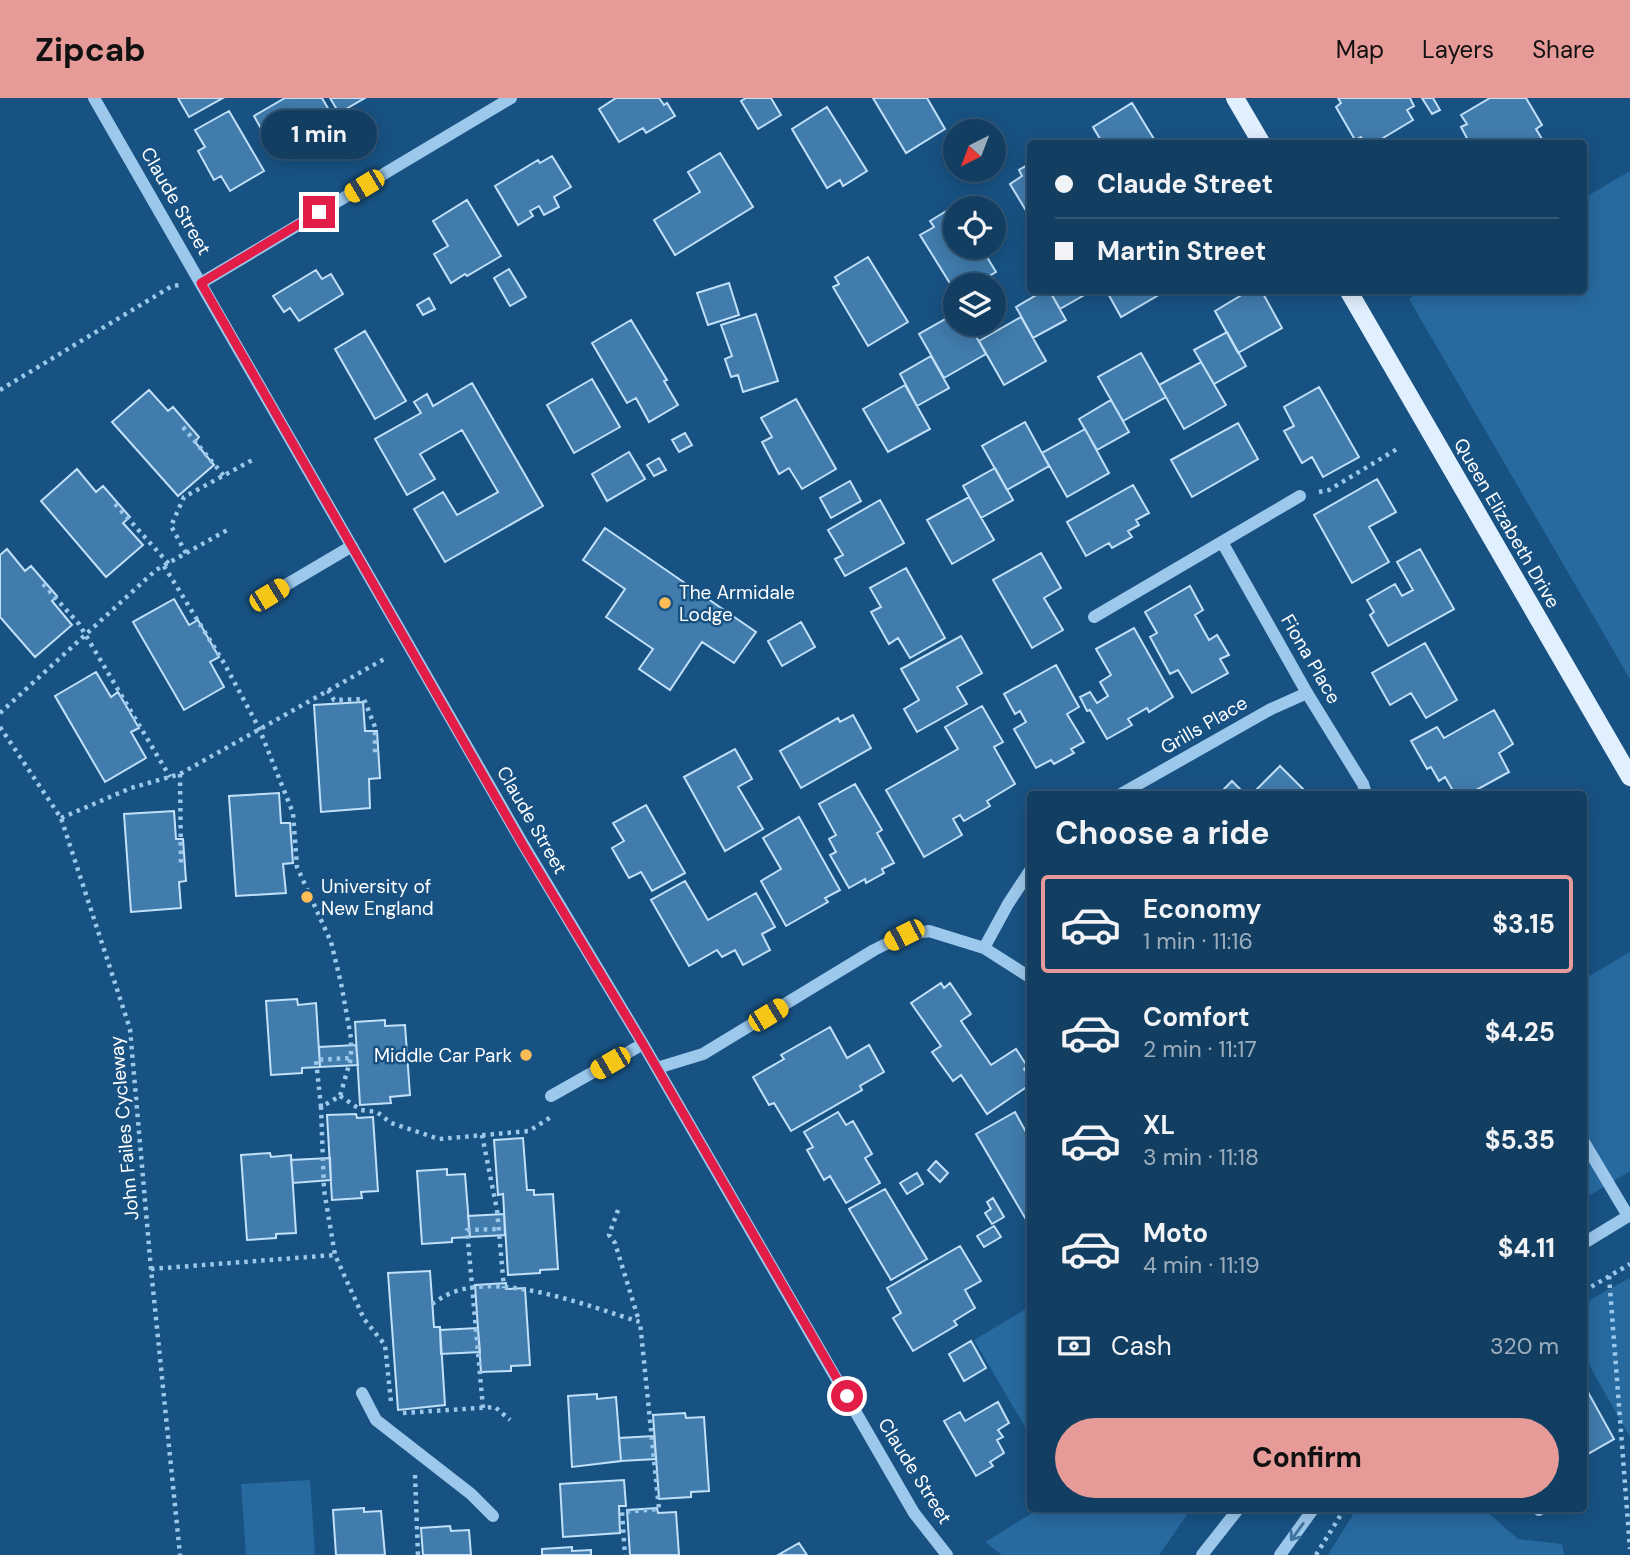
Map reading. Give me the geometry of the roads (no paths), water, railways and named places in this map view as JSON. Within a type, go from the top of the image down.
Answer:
[{"type":"main road","points":[[1235,98],[1260,140]]},
{"type":"main road","name":"Queen Elizabeth Drive","points":[[1350,294],[1630,777]]},
{"type":"street","name":"Claude Street","points":[[94,98],[523,845],[643,1044],[914,1513],[947,1555]]},
{"type":"street","points":[[201,283],[511,98]]},
{"type":"street","points":[[1094,617],[1300,496]]},
{"type":"street","name":"Fiona Place","points":[[1222,542],[1365,791]]},
{"type":"street","points":[[269,595],[352,546]]},
{"type":"street","name":"Grills Place","points":[[1126,791],[1271,709],[1307,692]]},
{"type":"street","points":[[984,947],[1007,904],[1027,875]]},
{"type":"street","points":[[657,1068],[704,1054],[874,950],[904,935],[929,931],[984,947],[1027,975]]},
{"type":"street","points":[[551,1096],[643,1044]]},
{"type":"street","points":[[1587,1147],[1629,1216],[1587,1241]]},
{"type":"street","points":[[362,1393],[376,1420],[471,1494],[493,1516]]},
{"type":"street","points":[[1202,1555],[1236,1512]]},
{"type":"street","points":[[1280,1555],[1311,1512]]},
{"type":"place","name":"The Armidale Lodge","points":[[665,603]]},
{"type":"place","name":"University of New England","points":[[307,897]]},
{"type":"place","name":"Middle Car Park","points":[[526,1055]]}]
